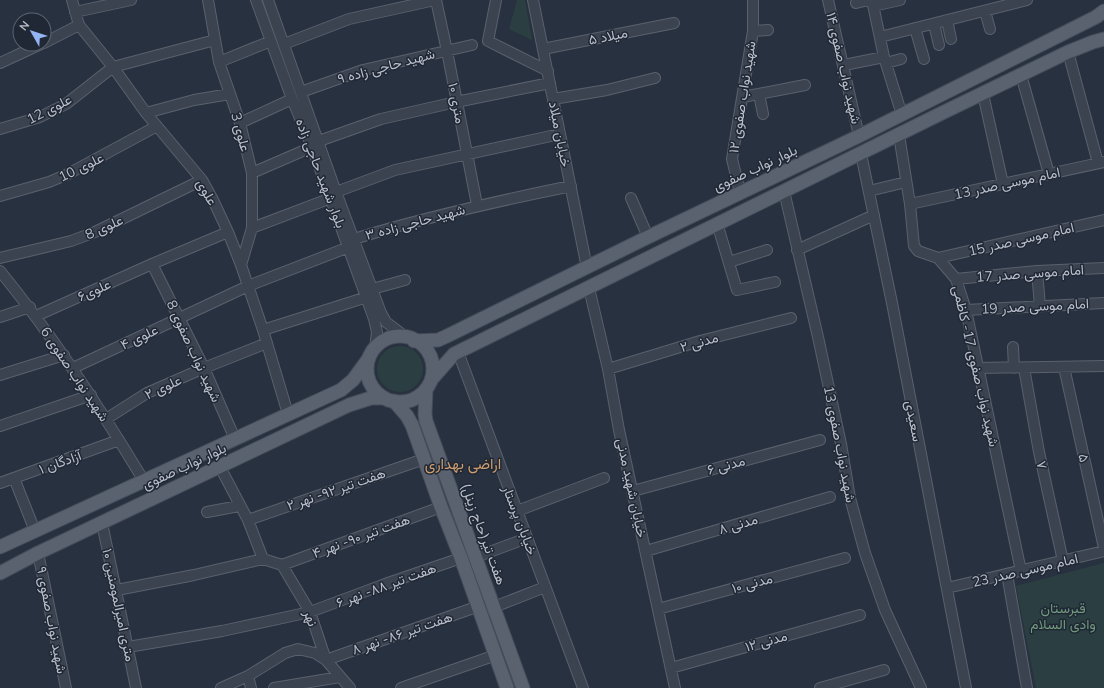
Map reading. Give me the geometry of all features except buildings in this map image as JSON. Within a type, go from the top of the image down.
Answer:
[{"type":"main road","name":"بلوار نواب صفوی","points":[[409,338],[438,340],[447,336],[740,192],[902,115],[1083,24],[1104,11]]},
{"type":"main road","points":[[389,399],[406,401],[417,397],[456,353],[717,223],[1068,52],[1098,41],[1096,31],[1092,26],[1083,24]]},
{"type":"main road","points":[[447,336],[442,343],[443,348],[447,352],[456,353]]},
{"type":"main road","points":[[428,384],[433,368],[431,357],[425,347],[409,338],[392,337],[382,341],[372,353],[367,369],[369,380],[375,390],[389,399],[407,416],[412,425],[441,507],[479,606],[507,688]]},
{"type":"main road","name":"بلوار نواب صفوی","points":[[0,547],[341,390],[353,380],[372,353]]},
{"type":"main road","name":"هفت تیر(حاج زینل)","points":[[428,384],[425,414],[426,421],[523,688]]},
{"type":"main road","points":[[341,390],[348,390],[353,394],[353,398],[349,406]]},
{"type":"main road","name":"بلوار نواب صفوی","points":[[0,573],[38,553],[349,406],[371,398],[389,399]]},
{"type":"main road","points":[[412,425],[414,419],[417,417],[421,417],[426,421]]},
{"type":"street","name":"علوی","points":[[72,0],[74,12],[79,25],[113,67],[146,113],[202,180],[228,232],[241,265],[263,330],[288,414]]},
{"type":"street","points":[[74,12],[131,0]]},
{"type":"street","name":"علوی 3","points":[[208,0],[218,62],[240,123],[252,173],[252,228],[241,265]]},
{"type":"street","name":"بلوار شهید حاجی زاده","points":[[256,0],[292,99],[316,144]]},
{"type":"street","name":"بلوار شهید حاجی زاده","points":[[268,0],[301,92],[316,144],[369,293],[377,332],[372,353]]},
{"type":"street","points":[[284,44],[349,19],[435,0]]},
{"type":"street","name":"۱۰ متری","points":[[435,0],[447,51],[477,205]]},
{"type":"street","points":[[496,0],[488,40],[548,71]]},
{"type":"street","name":"خیابان میلاد","points":[[533,0],[588,268]]},
{"type":"street","name":"شهید نواب صفوی ۱۲","points":[[740,192],[732,159],[753,31],[753,0]]},
{"type":"street","name":"شهید نواب صفوی ۱۴","points":[[828,0],[859,136]]},
{"type":"street","points":[[856,3],[900,0]]},
{"type":"street","points":[[880,37],[1027,0]]},
{"type":"street","points":[[871,2],[885,60],[902,115]]},
{"type":"street","points":[[985,11],[990,29]]},
{"type":"street","points":[[947,20],[951,39]]},
{"type":"street","name":"میلاد ۵","points":[[543,49],[674,23]]},
{"type":"street","points":[[934,24],[939,45]]},
{"type":"street","points":[[52,39],[79,25]]},
{"type":"street","points":[[915,28],[924,59]]},
{"type":"street","points":[[753,31],[768,30]]},
{"type":"street","points":[[113,67],[215,40]]},
{"type":"street","points":[[218,62],[271,41]]},
{"type":"street","name":"شهید حاجی زاده ۹","points":[[301,92],[363,70],[472,44]]},
{"type":"street","points":[[0,62],[23,52]]},
{"type":"street","points":[[1068,52],[1101,162]]},
{"type":"street","points":[[844,65],[902,59]]},
{"type":"street","name":"علوی 12","points":[[0,129],[40,117],[66,104],[113,67]]},
{"type":"street","points":[[1021,75],[1049,174]]},
{"type":"street","points":[[554,99],[607,90],[655,78]]},
{"type":"street","points":[[252,173],[316,144],[381,119],[550,83]]},
{"type":"street","points":[[743,97],[805,85]]},
{"type":"street","points":[[146,113],[194,100],[230,94]]},
{"type":"street","points":[[759,94],[763,114]]},
{"type":"street","points":[[983,94],[1003,184]]},
{"type":"street","points":[[240,123],[292,99]]},
{"type":"street","name":"علوی 10","points":[[0,196],[49,182],[68,174],[157,126]]},
{"type":"street","points":[[252,228],[395,170],[560,134]]},
{"type":"street","name":"شهید نواب صفوی 17- کاظمی","points":[[898,135],[910,204],[914,246],[918,251],[938,258],[956,278],[966,310],[1021,571]]},
{"type":"street","name":"سعیدی","points":[[861,154],[966,688]]},
{"type":"street","name":"امام موسی صدر 13","points":[[910,204],[1101,162]]},
{"type":"street","name":"علوی 8","points":[[0,258],[71,241],[95,232],[202,180]]},
{"type":"street","points":[[869,190],[906,182]]},
{"type":"street","name":"شهید حاجی زاده ۳","points":[[248,286],[351,243],[402,224],[477,205],[571,186]]},
{"type":"street","name":"شهید نواب صفوی 13","points":[[784,191],[813,314],[841,444],[850,498],[865,553],[885,610],[921,688]]},
{"type":"street","points":[[631,198],[648,237]]},
{"type":"street","points":[[797,250],[874,215]]},
{"type":"street","name":"امام موسی صدر 15","points":[[938,258],[1104,220]]},
{"type":"street","points":[[717,223],[737,290],[775,282]]},
{"type":"street","name":"علوی۶","points":[[36,316],[228,232]]},
{"type":"street","points":[[729,262],[767,250]]},
{"type":"street","name":"شهید نواب صفوی 8","points":[[152,264],[204,368],[235,439]]},
{"type":"street","name":"امام موسی صدر 17","points":[[956,278],[1037,270],[1104,268]]},
{"type":"street","points":[[1037,270],[1040,306]]},
{"type":"street","name":"شهید نواب صفوی 6","points":[[0,271],[30,307],[73,368],[144,481]]},
{"type":"street","points":[[263,330],[405,280]]},
{"type":"street","name":"علوی ۴","points":[[73,368],[248,286]]},
{"type":"street","name":"خیابان شهید مدنی","points":[[589,288],[608,369],[675,688]]},
{"type":"street","name":"بلوار شهید حاجی زاده","points":[[369,293],[386,322],[409,338]]},
{"type":"street","name":"امام موسی صدر 19","points":[[966,310],[1104,303]]},
{"type":"street","points":[[0,317],[30,307]]},
{"type":"street","name":"مدنی ۲","points":[[608,369],[700,341],[791,318]]},
{"type":"street","name":"علوی ۲","points":[[106,419],[147,394],[266,342]]},
{"type":"street","name":"۷","points":[[1013,347],[1040,452],[1063,561]]},
{"type":"street","name":"خیابان پرستار","points":[[456,353],[583,688]]},
{"type":"street","points":[[0,375],[64,355]]},
{"type":"street","points":[[978,368],[1104,366]]},
{"type":"street","name":"۵","points":[[1064,367],[1104,548]]},
{"type":"street","points":[[0,426],[91,395]]},
{"type":"street","name":"آزادگان ۱","points":[[0,483],[119,440]]},
{"type":"street","name":"مدنی ۶","points":[[633,491],[820,440]]},
{"type":"street","name":"هفت تیر ۹۲- نهر ۲","points":[[248,520],[424,458]]},
{"type":"street","points":[[220,467],[239,506],[248,520],[263,559]]},
{"type":"street","points":[[14,478],[35,531]]},
{"type":"street","points":[[517,511],[604,478]]},
{"type":"street","name":"مدنی ۸","points":[[646,551],[830,498]]},
{"type":"street","points":[[207,512],[239,506]]},
{"type":"street","name":"هفت تیر ۹۰- نهر ۴","points":[[282,565],[441,507]]},
{"type":"street","name":"۱۰ متری امیرالمومنین","points":[[102,523],[136,688]]},
{"type":"street","points":[[476,557],[527,538]]},
{"type":"street","name":"امام موسی صدر 23","points":[[947,588],[1104,552]]},
{"type":"street","name":"شهید نواب صفوی ۹","points":[[38,553],[66,688]]},
{"type":"street","name":"هفت تیر ۸۸- نهر ۶","points":[[128,647],[222,631],[310,612],[461,558]]},
{"type":"street","name":"مدنی ۱۰","points":[[658,609],[845,558]]},
{"type":"street","points":[[117,590],[194,575],[263,559],[282,565]]},
{"type":"street","name":"نهر","points":[[282,565],[310,612],[326,660],[350,688]]},
{"type":"street","points":[[1007,574],[1027,688]]},
{"type":"street","points":[[494,607],[545,587]]},
{"type":"street","name":"هفت تیر ۸۶- نهر ۸","points":[[326,660],[479,606]]},
{"type":"street","name":"مدنی ۱۲","points":[[671,668],[860,615]]},
{"type":"street","points":[[221,688],[248,676],[285,654],[298,649],[315,653],[326,660]]},
{"type":"street","points":[[401,688],[496,655]]},
{"type":"street","points":[[820,688],[884,670]]},
{"type":"street","points":[[248,676],[251,688]]},
{"type":"street","points":[[274,688],[340,678]]},
{"type":"green space","points":[[517,0],[525,0],[532,40],[509,29]]},
{"type":"green space","points":[[395,346],[405,346],[413,350],[419,356],[423,364],[423,374],[419,382],[413,388],[405,392],[395,392],[387,388],[381,382],[377,374],[377,364],[381,356],[387,350]]},
{"type":"green space","name":"قبرستان وادی السلام","points":[[1104,563],[1104,688],[1036,688],[1016,586]]},
{"type":"district","name":"اراضی بهداری","points":[[463,463]]}]
